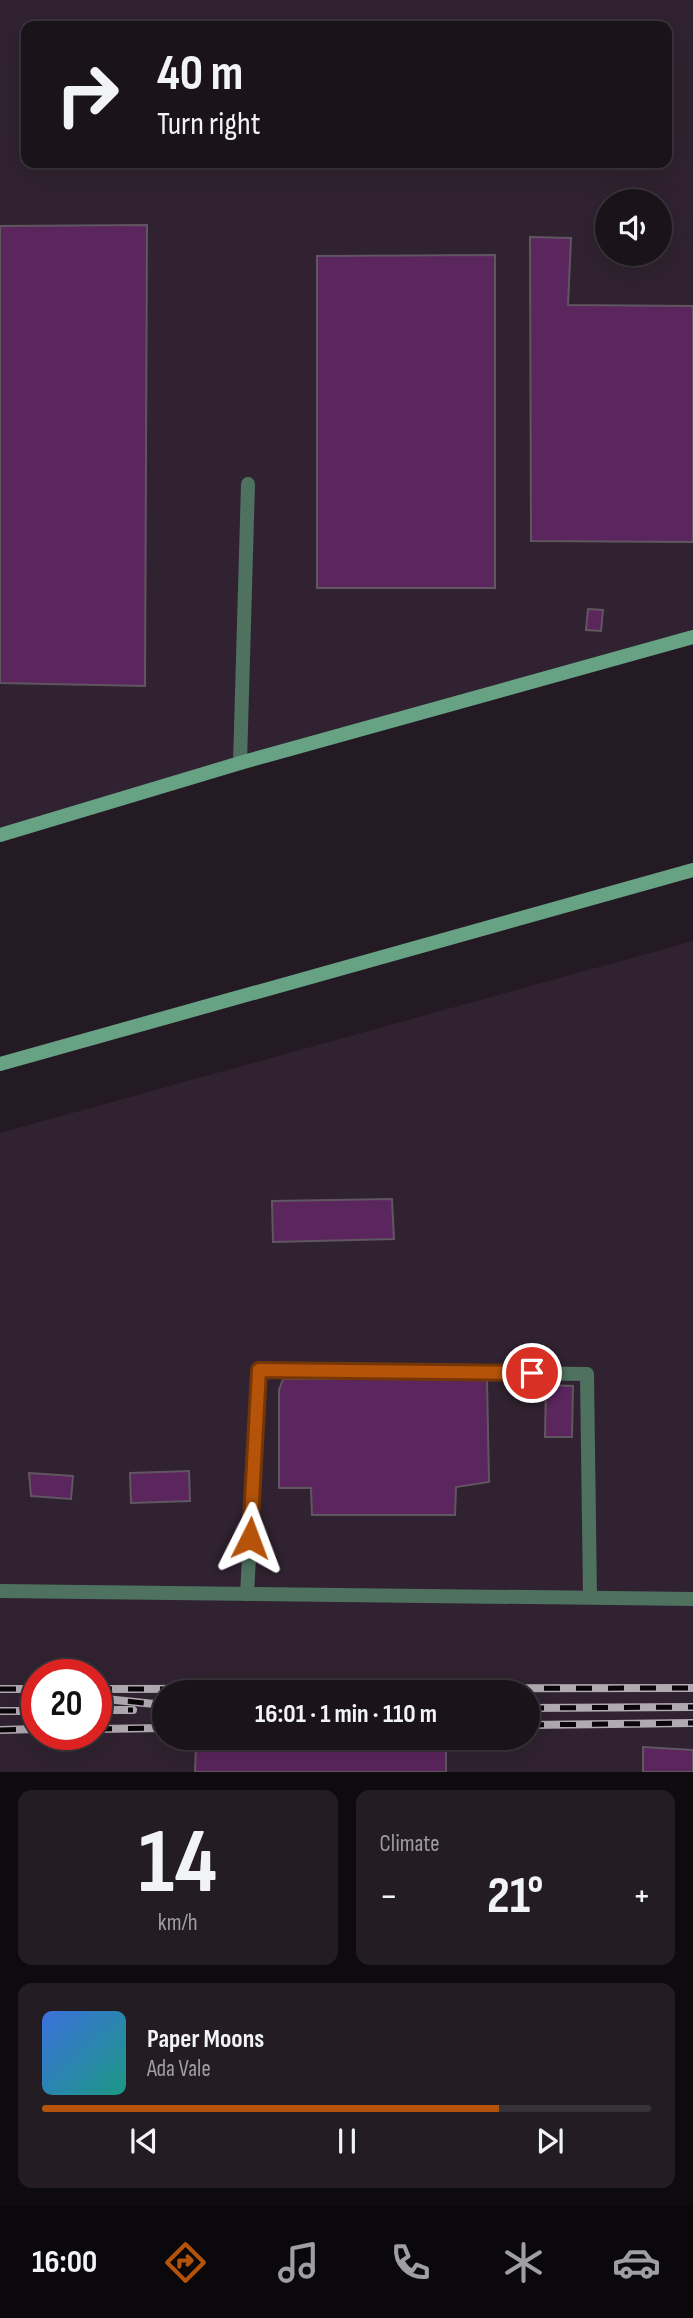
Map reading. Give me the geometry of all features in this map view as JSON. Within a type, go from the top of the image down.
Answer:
[{"type":"street","points":[[0,835],[240,763],[693,637]]},
{"type":"street","points":[[0,1064],[693,870]]},
{"type":"lane","points":[[240,763],[248,484]]},
{"type":"lane","points":[[247,1594],[259,1370],[587,1374],[590,1597]]},
{"type":"lane","points":[[0,1591],[693,1599]]},
{"type":"shaded area","points":[[0,0],[693,0],[693,637],[0,830]]},
{"type":"shaded area","points":[[693,941],[693,1772],[0,1772],[0,1133]]},
{"type":"building","points":[[147,225],[145,686],[0,683],[0,226]]},
{"type":"building","points":[[530,237],[571,238],[568,305],[693,306],[693,542],[531,541]]},
{"type":"building","points":[[495,255],[495,588],[317,588],[317,256]]},
{"type":"building","points":[[588,609],[603,610],[601,631],[586,630]]},
{"type":"building","points":[[392,1199],[394,1239],[273,1242],[272,1201]]},
{"type":"building","points":[[283,1379],[487,1379],[489,1482],[456,1487],[455,1515],[312,1515],[311,1488],[279,1488],[279,1390]]},
{"type":"building","points":[[546,1385],[573,1386],[572,1437],[545,1437]]},
{"type":"building","points":[[189,1471],[190,1501],[131,1503],[130,1473]]},
{"type":"building","points":[[29,1473],[73,1476],[71,1499],[31,1496]]},
{"type":"building","points":[[643,1747],[693,1750],[693,1772],[643,1772]]},
{"type":"building","points":[[196,1750],[446,1750],[446,1772],[195,1772]]},
{"type":"railway","points":[[112,1689],[693,1688]]},
{"type":"railway","points":[[0,1689],[21,1689]]},
{"type":"railway","points":[[112,1700],[152,1704]]},
{"type":"railway","points":[[540,1708],[693,1707]]},
{"type":"railway","points":[[112,1710],[133,1710]]},
{"type":"railway","points":[[0,1711],[21,1711]]},
{"type":"railway","points":[[540,1725],[693,1723]]},
{"type":"railway","points":[[112,1729],[152,1728]]},
{"type":"railway","points":[[0,1730],[21,1729]]},
{"type":"route","points":[[250,1538],[259,1370],[532,1373]]}]
